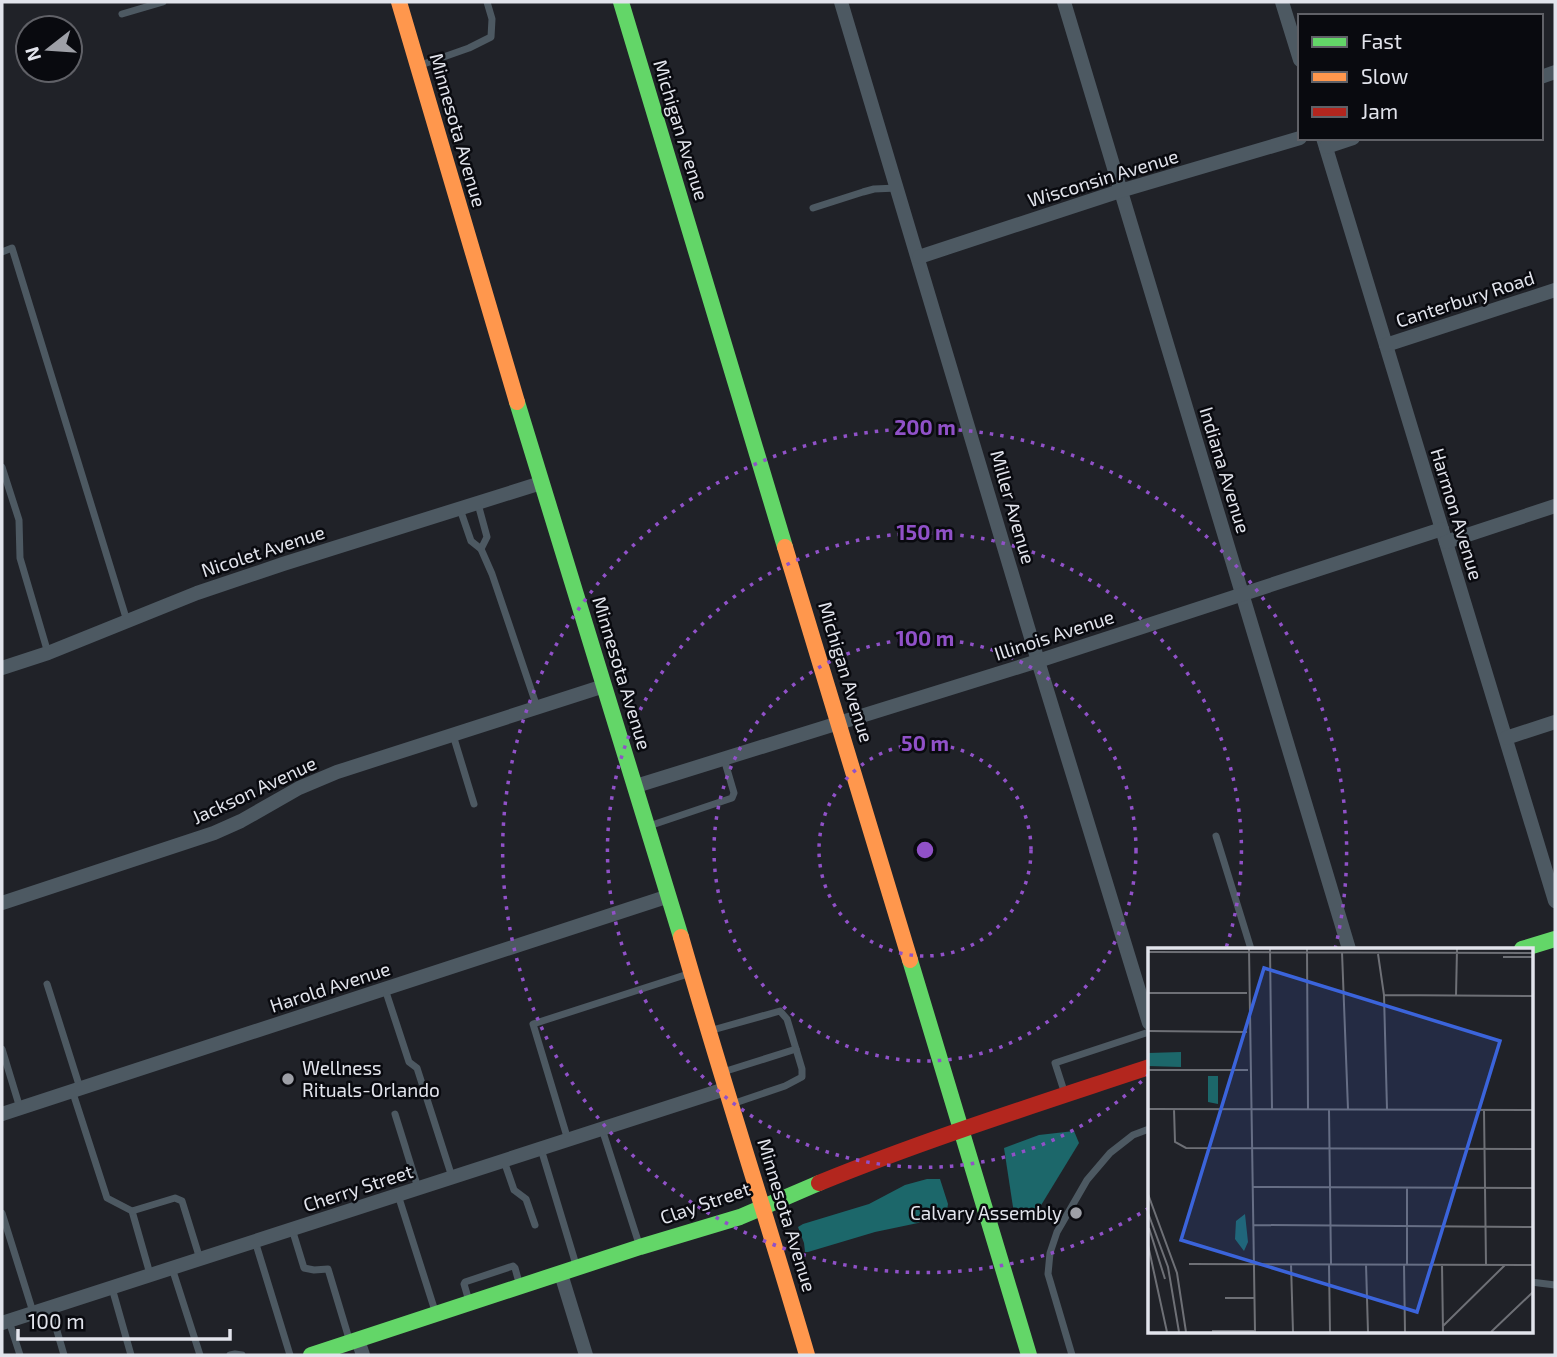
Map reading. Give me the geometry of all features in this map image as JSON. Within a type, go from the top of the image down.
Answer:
[{"type":"street","name":"Minnesota Avenue","points":[[399,2],[541,484],[636,786],[807,1355]]},
{"type":"street","name":"Michigan Avenue","points":[[621,2],[1030,1355]]},
{"type":"street","name":"Miller Avenue","points":[[841,2],[1148,1020]]},
{"type":"street","name":"Indiana Avenue","points":[[1064,2],[1349,948]]},
{"type":"street","points":[[1282,2],[1298,54]]},
{"type":"street","name":"Wisconsin Avenue","points":[[919,257],[1120,191],[1298,139]]},
{"type":"street","points":[[1324,143],[1341,140]]},
{"type":"street","name":"Harmon Avenue","points":[[1324,143],[1555,901]]},
{"type":"street","name":"Canterbury Road","points":[[1386,345],[1555,290]]},
{"type":"street","name":"Nicolet Avenue","points":[[2,668],[48,653],[197,593],[541,484]]},
{"type":"street","name":"Illinois Avenue","points":[[636,786],[1038,661],[1242,593],[1555,506]]},
{"type":"street","name":"Jackson Avenue","points":[[2,903],[214,833],[299,788],[337,772],[604,686]]},
{"type":"street","points":[[1506,738],[1555,722]]},
{"type":"street","name":"Harold Avenue","points":[[2,1114],[669,896]]},
{"type":"street","points":[[1525,948],[1555,939]]},
{"type":"street","name":"Clay Street","points":[[311,1355],[357,1346],[470,1303],[740,1217],[866,1164],[1148,1067]]},
{"type":"street","name":"Cherry Street","points":[[5,1322],[602,1129],[728,1097]]},
{"type":"street","points":[[561,1274],[586,1355]]},
{"type":"lane","points":[[122,14],[163,2]]},
{"type":"lane","points":[[418,66],[469,48],[491,37],[492,19],[487,2]]},
{"type":"lane","points":[[813,208],[874,189],[898,188]]},
{"type":"lane","points":[[2,251],[12,248],[127,621]]},
{"type":"lane","points":[[2,467],[19,520],[20,558],[48,653]]},
{"type":"lane","points":[[478,504],[487,537],[481,549]]},
{"type":"lane","points":[[460,509],[471,541],[481,549],[492,574],[537,707]]},
{"type":"lane","points":[[453,735],[474,804]]},
{"type":"lane","points":[[648,826],[732,798],[734,793],[724,759]]},
{"type":"lane","points":[[1216,836],[1251,948]]},
{"type":"lane","points":[[568,1140],[533,1024],[691,972]]},
{"type":"lane","points":[[47,984],[107,1198],[132,1211],[175,1198],[182,1201],[200,1259]]},
{"type":"lane","points":[[385,989],[409,1062],[417,1068],[452,1178]]},
{"type":"lane","points":[[709,1031],[780,1011],[787,1019],[802,1069],[802,1077],[785,1086],[728,1097]]},
{"type":"lane","points":[[1065,1095],[1055,1063],[1148,1032]]},
{"type":"lane","points":[[2,1049],[20,1108]]},
{"type":"lane","points":[[720,1072],[796,1049]]},
{"type":"lane","points":[[395,1114],[418,1189]]},
{"type":"lane","points":[[602,1129],[640,1247]]},
{"type":"lane","points":[[1072,1355],[1048,1274],[1050,1253],[1057,1232],[1087,1180],[1110,1153],[1133,1135],[1148,1129]]},
{"type":"lane","points":[[541,1149],[577,1268]]},
{"type":"lane","points":[[504,1161],[514,1190],[526,1199],[535,1224]]},
{"type":"lane","points":[[398,1195],[436,1315]]},
{"type":"lane","points":[[132,1211],[151,1275]]},
{"type":"lane","points":[[2,1213],[34,1313]]},
{"type":"lane","points":[[292,1229],[304,1268],[328,1269],[357,1346]]},
{"type":"lane","points":[[255,1241],[290,1355]]},
{"type":"lane","points":[[470,1303],[464,1284],[466,1281],[513,1266],[520,1287]]},
{"type":"lane","points":[[172,1268],[200,1355]]},
{"type":"lane","points":[[1532,1282],[1555,1285]]},
{"type":"lane","points":[[112,1287],[131,1355]]},
{"type":"lane","points":[[50,1307],[64,1355]]},
{"type":"lane","points":[[5,1322],[20,1355]]},
{"type":"lane","points":[[230,1355],[242,1355]]},
{"type":"water","points":[[1074,1131],[1079,1143],[1032,1220],[1017,1218],[1004,1148],[1039,1135]]},
{"type":"water","points":[[927,1179],[940,1179],[948,1204],[947,1210],[918,1223],[805,1252],[798,1227],[803,1224],[869,1204],[905,1185]]},
{"type":"traffic: fast","points":[[621,2],[785,547]]},
{"type":"traffic: fast","points":[[517,402],[681,937]]},
{"type":"traffic: fast","points":[[1525,948],[1555,939]]},
{"type":"traffic: fast","points":[[910,960],[1029,1355]]},
{"type":"traffic: fast","points":[[311,1355],[740,1217],[819,1183]]},
{"type":"traffic: slow","points":[[399,2],[517,402]]},
{"type":"traffic: slow","points":[[785,547],[910,960]]},
{"type":"traffic: slow","points":[[681,937],[807,1355]]},
{"type":"traffic: jam","points":[[819,1183],[1024,1108],[1148,1067]]},
{"type":"place","name":"Wellness Rituals-Orlando","points":[[288,1079]]},
{"type":"place","name":"Calvary Assembly","points":[[1076,1213]]}]
